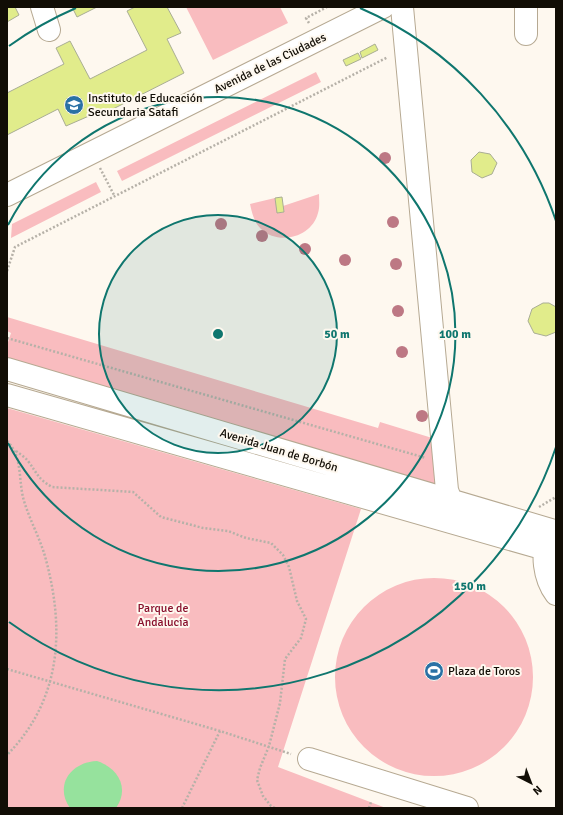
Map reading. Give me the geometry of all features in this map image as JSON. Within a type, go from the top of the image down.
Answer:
[{"type":"street","points":[[42,7],[49,30]]},
{"type":"street","name":"Avenida de las Ciudades","points":[[7,195],[383,7]]},
{"type":"street","points":[[402,7],[444,464],[447,490],[451,501]]},
{"type":"street","points":[[526,7],[526,34]]},
{"type":"street","name":"Avenida Juan de Borbón","points":[[7,369],[451,501],[551,534]]},
{"type":"street","name":"Avenida Juan de Borbón","points":[[7,396],[551,534]]},
{"type":"street","points":[[551,534],[544,557],[546,573],[556,594]]},
{"type":"street","points":[[309,759],[467,808]]},
{"type":"path","points":[[7,271],[15,246],[406,48]]},
{"type":"path","points":[[7,338],[444,464]]},
{"type":"path","points":[[7,441],[28,461],[34,472],[43,482],[52,487],[133,492],[161,517],[203,528],[228,531],[246,538],[271,543],[283,555],[289,567],[297,601],[306,619],[301,638],[285,659],[280,703],[270,746],[260,768],[257,780],[263,796],[275,808]]},
{"type":"path","points":[[7,755],[35,720],[51,682],[58,639],[55,602],[46,559],[24,500],[16,451]]},
{"type":"path","points":[[7,669],[220,731],[309,759]]},
{"type":"path","points":[[182,808],[220,731]]},
{"type":"path","points":[[369,808],[371,802]]},
{"type":"green space","points":[[186,7],[280,7],[288,23],[213,60]]},
{"type":"green space","points":[[316,72],[321,82],[122,181],[117,171]]},
{"type":"green space","points":[[96,182],[101,192],[11,238],[12,224]]},
{"type":"green space","points":[[319,194],[319,211],[315,221],[302,233],[285,238],[268,234],[261,229],[255,220],[250,204],[275,198],[278,213],[284,212],[283,206]]},
{"type":"green space","points":[[7,317],[378,428],[380,422],[442,441],[447,490],[7,358],[7,345],[11,333],[7,331]]},
{"type":"green space","name":"Parque de Andalucía","points":[[7,408],[361,509],[278,767],[386,808],[7,808]]},
{"type":"green space","name":"Plaza de Toros","points":[[434,578],[463,582],[481,590],[504,607],[521,630],[529,648],[533,677],[529,706],[521,724],[504,747],[481,764],[463,772],[434,776],[405,772],[387,764],[364,747],[347,724],[339,706],[335,677],[339,648],[347,630],[364,607],[387,590],[405,582]]},
{"type":"shaded area","points":[[97,761],[111,768],[120,780],[122,793],[116,808],[70,808],[64,791],[68,776],[73,770],[80,766],[88,762]]},
{"type":"building","points":[[7,7],[15,7],[19,15],[7,22]]},
{"type":"building","points":[[72,7],[97,7],[77,17]]},
{"type":"building","points":[[135,7],[167,7],[181,33],[167,39],[184,73],[107,112],[105,109],[66,126],[58,109],[7,135],[7,93],[64,64],[56,48],[70,41],[90,79],[147,50],[127,11]]},
{"type":"building","points":[[375,44],[378,50],[362,58],[360,52]]},
{"type":"building","points":[[358,53],[361,59],[346,66],[343,60]]},
{"type":"building","points":[[479,152],[490,154],[497,163],[492,174],[482,178],[472,172],[471,160]]},
{"type":"building","points":[[282,197],[284,212],[277,213],[275,198]]},
{"type":"building","points":[[543,303],[549,303],[556,307],[556,332],[546,336],[534,333],[528,321],[532,309]]},
{"type":"place","name":"Instituto de Educación Secundaria Satafi","points":[[74,105]]},
{"type":"place","name":"Plaza de Toros","points":[[434,671]]}]
